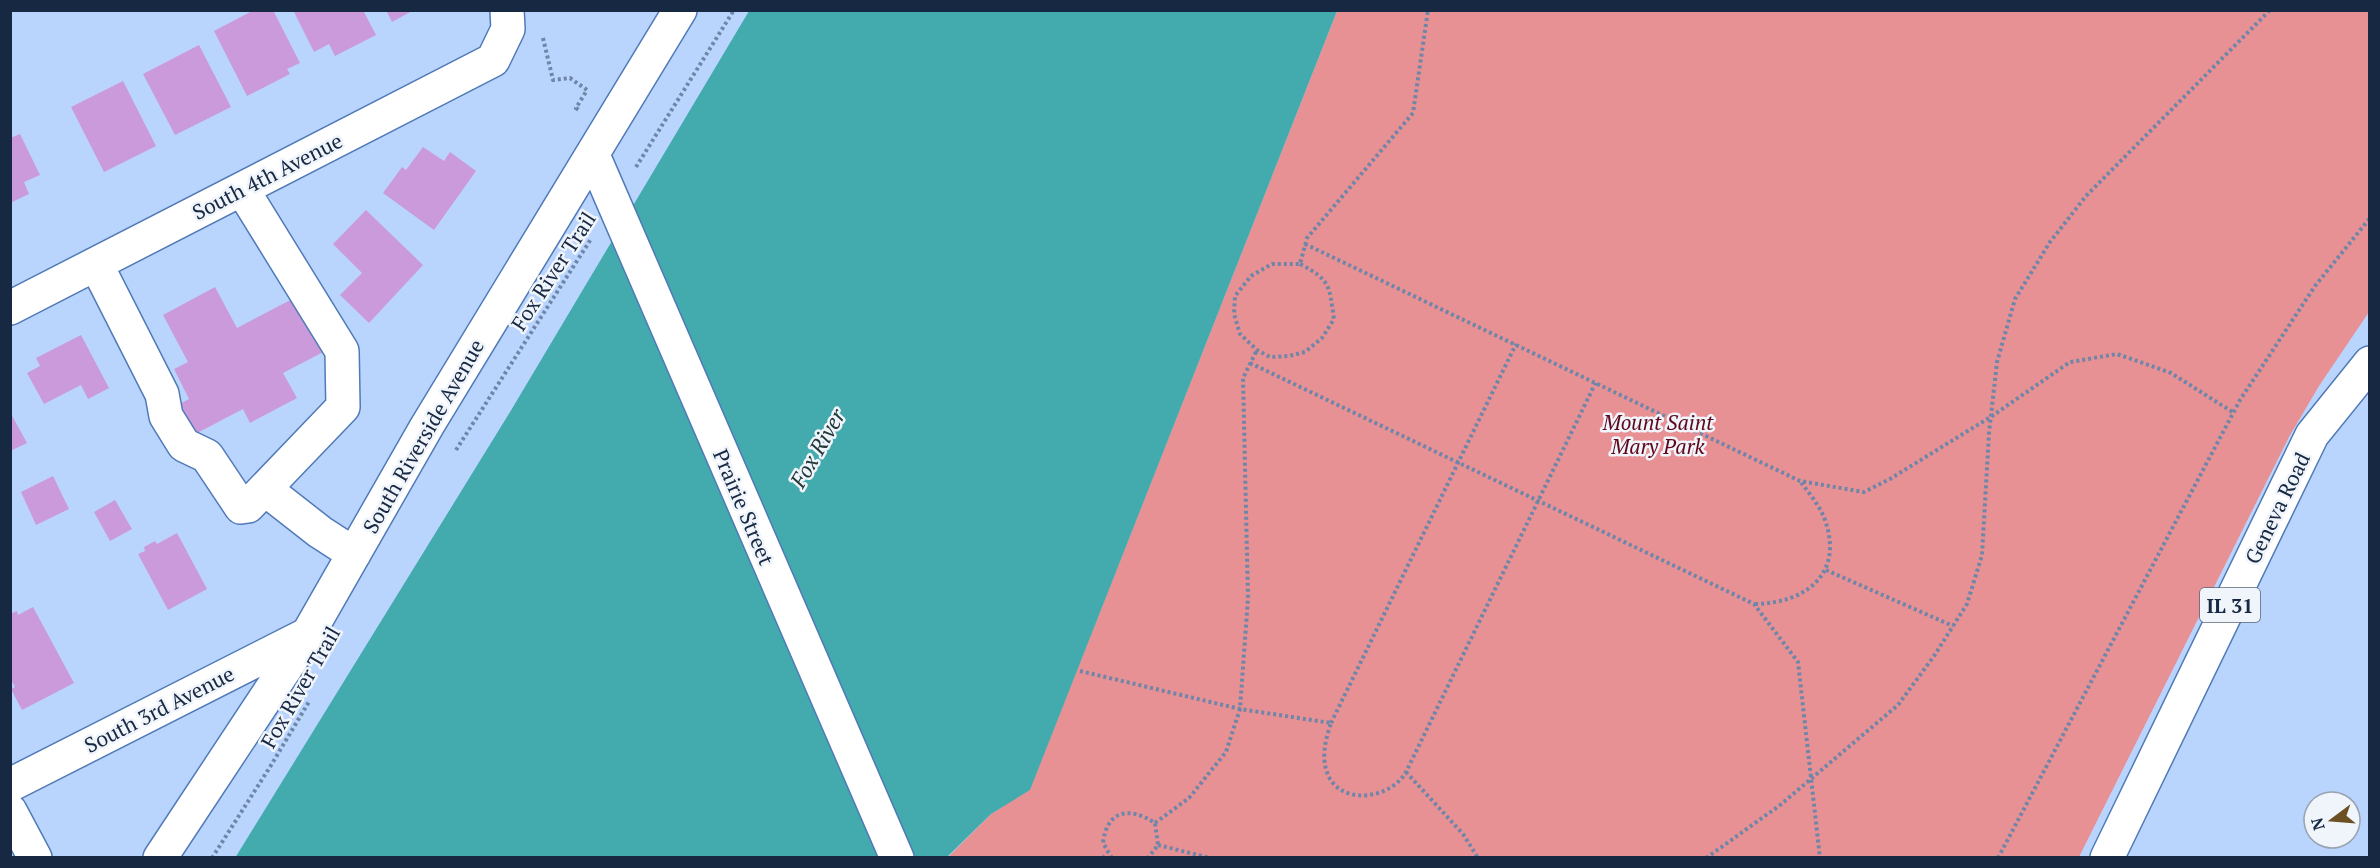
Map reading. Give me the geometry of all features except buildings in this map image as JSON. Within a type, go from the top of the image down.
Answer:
[{"type":"street","name":"South Riverside Avenue","points":[[160,858],[308,634],[427,426],[680,10]]},
{"type":"street","name":"South 4th Avenue","points":[[10,308],[493,60],[507,20]]},
{"type":"street","name":"Prairie Street","points":[[600,143],[616,213],[897,858]]},
{"type":"street","points":[[96,264],[162,394],[166,416],[184,446],[207,456],[240,507],[248,506],[343,407],[342,351],[242,189]]},
{"type":"street","name":"Geneva Road","points":[[2107,858],[2312,435],[2370,363]]},
{"type":"street","points":[[265,489],[320,532],[354,554]]},
{"type":"street","name":"South 3rd Avenue","points":[[10,785],[308,634]]},
{"type":"street","points":[[10,811],[35,858]]},
{"type":"path","name":"Fox River Trail","points":[[453,456],[616,213],[643,156],[734,10]]},
{"type":"path","points":[[1300,264],[1307,238],[1413,113],[1428,10]]},
{"type":"path","points":[[1706,858],[1779,806],[1898,705],[1953,626],[1967,604],[1982,555],[1997,362],[2015,299],[2050,242],[2086,196],[2270,10]]},
{"type":"path","points":[[542,36],[553,80],[570,78],[587,90],[576,108],[600,143],[643,156]]},
{"type":"path","points":[[1998,858],[2234,413],[2315,286],[2370,218]]},
{"type":"path","points":[[1305,244],[1800,481],[1864,492],[1890,479],[1992,416],[2070,362],[2117,354],[2171,373],[2234,413]]},
{"type":"path","points":[[1272,264],[1300,264],[1326,282],[1334,319],[1322,338],[1305,352],[1270,357],[1257,350],[1240,334],[1234,314],[1235,296],[1251,276],[1272,264]]},
{"type":"path","points":[[1516,344],[1331,723],[1325,740],[1324,754],[1329,777],[1335,785],[1350,794],[1364,796],[1375,794],[1396,785],[1406,772],[1596,382]]},
{"type":"path","points":[[1155,823],[1189,798],[1226,752],[1240,709],[1248,598],[1243,378],[1257,350]]},
{"type":"path","points":[[1250,363],[1754,604],[1774,604],[1804,593],[1826,570],[1830,553],[1825,518],[1800,481]]},
{"type":"path","points":[[1826,570],[1953,626]]},
{"type":"path","points":[[1754,604],[1798,662],[1820,858]]},
{"type":"path","points":[[1080,671],[1240,709],[1331,723]]},
{"type":"path","name":"Fox River Trail","points":[[212,858],[311,697]]},
{"type":"path","points":[[1406,772],[1463,834],[1478,858]]},
{"type":"path","points":[[1112,858],[1102,843],[1106,825],[1124,813],[1134,813],[1144,815],[1155,823],[1158,845],[1148,858]]},
{"type":"path","points":[[1158,845],[1210,858]]},
{"type":"path","points":[[1103,858],[1107,853]]},
{"type":"green space","name":"Mount Saint Mary Park","points":[[1337,11],[2369,11],[2369,312],[2319,386],[2289,437],[2079,857],[947,858],[991,814],[1030,789]]},
{"type":"water","name":"Fox River","points":[[749,11],[1337,11],[1030,790],[991,814],[947,857],[235,858],[510,412]]}]
